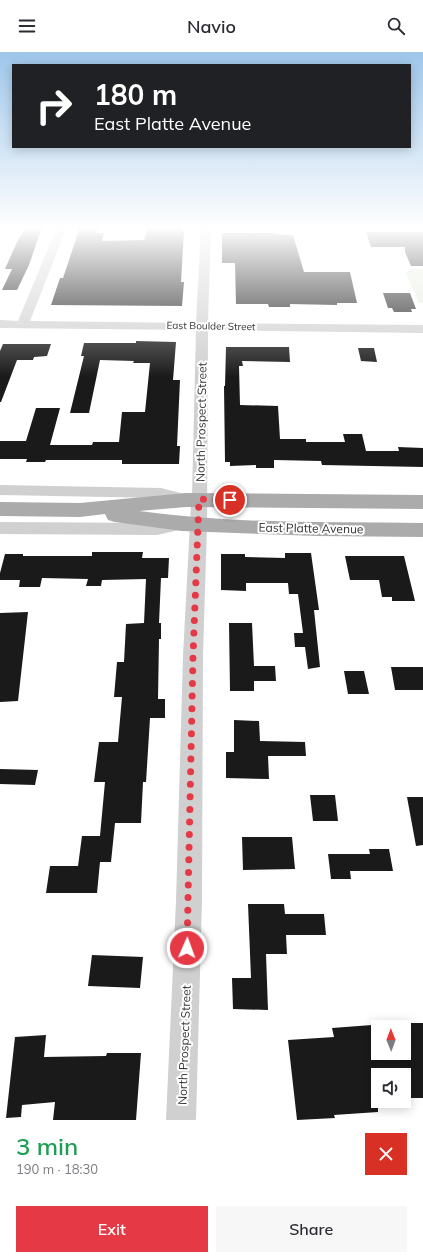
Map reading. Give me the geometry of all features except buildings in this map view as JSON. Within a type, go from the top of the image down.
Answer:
[{"type":"main road","name":"East Platte Avenue","points":[[0,509],[80,510],[192,499],[422,506]]},
{"type":"main road","name":"East Platte Avenue","points":[[80,510],[190,525],[317,529],[423,530]]},
{"type":"street","points":[[23,324],[42,277]]},
{"type":"street","name":"North Prospect Street","points":[[181,1120],[189,901],[193,656],[190,525],[202,400],[204,277]]},
{"type":"street","name":"East Boulder Street","points":[[0,324],[423,329]]},
{"type":"street","points":[[0,490],[161,492],[192,499]]},
{"type":"street","points":[[0,528],[157,529],[190,525]]},
{"type":"shaded area","points":[[407,277],[423,277],[423,303],[419,303]]},
{"type":"route","points":[[187,948],[193,656],[199,499],[230,500]]}]
